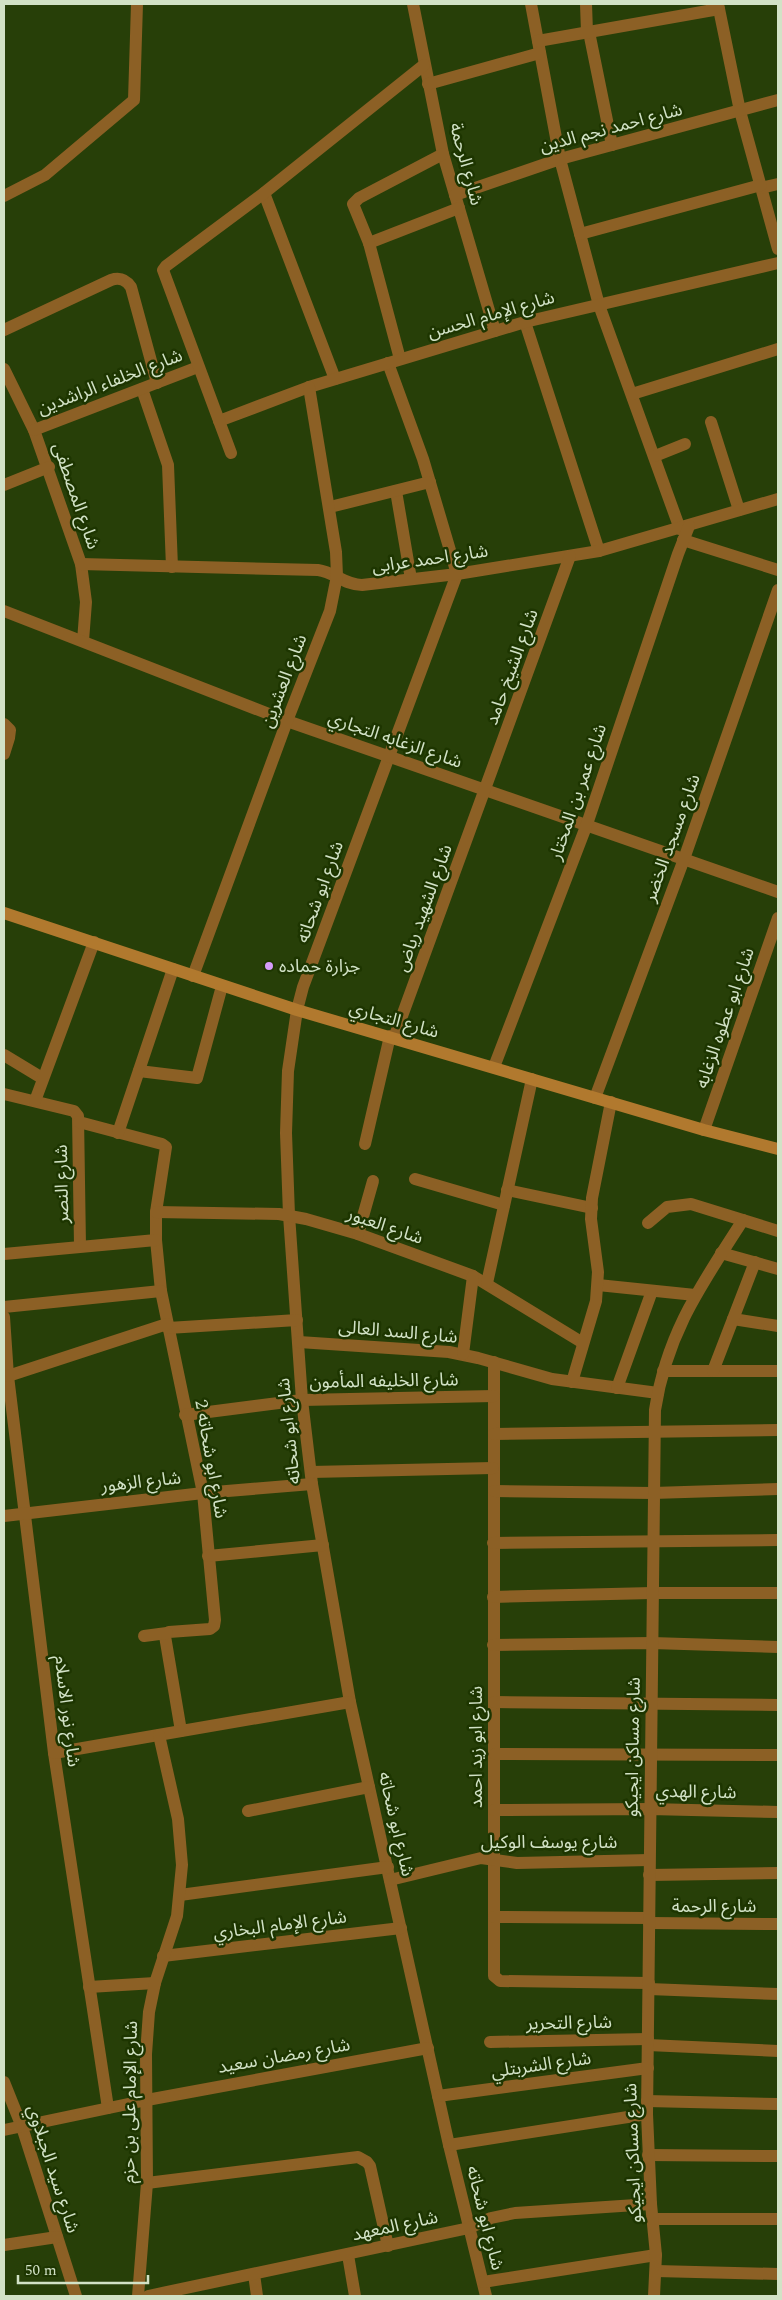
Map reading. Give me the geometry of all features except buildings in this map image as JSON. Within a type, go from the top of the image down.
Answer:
[{"type":"street","points":[[4,196],[45,175],[134,100],[136,92],[137,4]]},
{"type":"street","name":"شارع الرحمة","points":[[413,4],[424,65],[444,154],[495,331]]},
{"type":"street","points":[[531,4],[560,159],[599,305],[684,532],[778,570]]},
{"type":"street","points":[[586,4],[588,32],[612,145]]},
{"type":"street","points":[[428,84],[588,32],[718,6],[740,111],[778,249]]},
{"type":"street","points":[[231,453],[163,270],[264,193],[424,65]]},
{"type":"street","name":"شارع احمد نجم الدين","points":[[455,195],[560,159],[778,100]]},
{"type":"street","points":[[444,154],[355,200],[354,209],[369,244],[394,361],[457,574]]},
{"type":"street","points":[[580,234],[761,186],[778,184]]},
{"type":"street","points":[[264,193],[335,379]]},
{"type":"street","points":[[369,244],[459,208]]},
{"type":"street","name":"شارع الإمام الحسن","points":[[219,420],[309,387],[526,322],[778,263]]},
{"type":"street","points":[[4,330],[111,280],[120,278],[128,282],[131,287],[157,383]]},
{"type":"street","points":[[526,322],[599,551]]},
{"type":"street","points":[[632,394],[778,349]]},
{"type":"street","name":"شارع الخلفاء الراشدين","points":[[34,430],[198,367]]},
{"type":"street","name":"شارع المصطفى","points":[[4,369],[34,430],[49,467],[81,564],[86,602],[83,641]]},
{"type":"street","name":"شارع العشرين","points":[[193,976],[287,721],[330,611],[337,576],[330,507],[309,387]]},
{"type":"street","points":[[142,389],[168,466],[172,567]]},
{"type":"street","points":[[711,422],[739,510]]},
{"type":"street","points":[[655,456],[685,444]]},
{"type":"street","points":[[4,485],[49,467]]},
{"type":"street","points":[[330,507],[430,482]]},
{"type":"street","points":[[396,491],[412,579]]},
{"type":"street","name":"شارع احمد عرابى","points":[[81,564],[318,570],[337,576],[355,585],[457,574],[599,551],[684,532],[739,510],[778,499]]},
{"type":"street","name":"شارع عمر بن المختار","points":[[494,1067],[587,824],[684,532]]},
{"type":"street","name":"شارع الشيخ حامد","points":[[486,790],[570,556]]},
{"type":"street","name":"شارع ابو شحاته","points":[[457,574],[303,987],[297,1010],[288,1071],[286,1102],[290,1215],[302,1400],[311,1478],[322,1545],[350,1702],[438,2096],[486,2296]]},
{"type":"street","name":"شارع مسجد الخضر","points":[[595,1098],[684,859],[778,590]]},
{"type":"street","name":"شارع الزغابه التجاري","points":[[4,611],[287,721],[778,892]]},
{"type":"street","points":[[4,724],[10,730],[4,754]]},
{"type":"street","name":"شارع الشهيد رياض","points":[[365,1144],[392,1037],[486,790]]},
{"type":"street","name":"شارع التجاري","points":[[4,913],[297,1010],[704,1130],[778,1149]]},
{"type":"street","name":"شارع ابو عطوه الزغابه","points":[[704,1130],[778,918]]},
{"type":"street","points":[[35,1101],[94,942]]},
{"type":"street","points":[[4,1094],[74,1111],[78,1116],[79,1122],[118,1133],[173,970]]},
{"type":"street","points":[[139,1071],[196,1078],[222,986]]},
{"type":"street","points":[[4,1055],[42,1078]]},
{"type":"street","points":[[487,1283],[532,1079]]},
{"type":"street","points":[[572,1382],[596,1301],[598,1285],[592,1208],[611,1102]]},
{"type":"street","name":"شارع النصر","points":[[79,1122],[80,1246]]},
{"type":"street","name":"شارع ابو شحاته 2","points":[[118,1133],[162,1144],[166,1147],[156,1212],[156,1240],[161,1291],[185,1415],[203,1493],[214,1626],[210,1629],[166,1633]]},
{"type":"street","points":[[415,1179],[504,1205]]},
{"type":"street","points":[[358,1234],[372,1181]]},
{"type":"street","points":[[507,1190],[592,1208]]},
{"type":"street","points":[[648,1223],[667,1207],[683,1204],[699,1206],[778,1231]]},
{"type":"street","name":"شارع العبور","points":[[156,1212],[268,1213],[290,1215],[358,1234],[473,1276],[583,1343]]},
{"type":"street","name":"شارع مساكن ايجيكو","points":[[654,2296],[656,2255],[648,2156],[647,2101],[654,1431],[662,1371],[671,1344],[695,1295],[743,1220]]},
{"type":"street","points":[[4,1254],[156,1240]]},
{"type":"street","points":[[721,1253],[778,1269]]},
{"type":"street","points":[[713,1371],[755,1262]]},
{"type":"street","points":[[463,1354],[473,1276]]},
{"type":"street","points":[[598,1285],[695,1295]]},
{"type":"street","points":[[617,1388],[652,1290]]},
{"type":"street","points":[[4,1307],[161,1291]]},
{"type":"street","name":"شارع نور الاسلام","points":[[4,1317],[8,1376],[54,1753],[108,2108]]},
{"type":"street","points":[[8,1376],[168,1326],[297,1320]]},
{"type":"street","points":[[733,1320],[778,1326]]},
{"type":"street","name":"شارع السد العالى","points":[[299,1342],[463,1354],[494,1362]]},
{"type":"street","points":[[494,1362],[532,1374],[572,1382],[658,1393]]},
{"type":"street","name":"شارع ابو زيد احمد","points":[[494,1362],[494,1976],[498,1980],[649,1986]]},
{"type":"street","points":[[662,1371],[778,1370]]},
{"type":"street","name":"شارع الخليفه المأمون","points":[[185,1415],[302,1400],[494,1396]]},
{"type":"street","points":[[494,1434],[778,1430]]},
{"type":"street","name":"شارع الزهور","points":[[4,1516],[203,1493],[311,1478],[493,1468]]},
{"type":"street","points":[[494,1491],[653,1492],[778,1489]]},
{"type":"street","points":[[493,1543],[778,1540]]},
{"type":"street","points":[[208,1556],[322,1545]]},
{"type":"street","points":[[493,1597],[778,1592]]},
{"type":"street","points":[[144,1636],[166,1633],[181,1731]]},
{"type":"street","points":[[493,1645],[652,1643],[778,1647]]},
{"type":"street","points":[[54,1753],[350,1702]]},
{"type":"street","points":[[494,1702],[778,1705]]},
{"type":"street","name":"شارع الإمام على بن حزم","points":[[138,2296],[146,2183],[147,2033],[155,1983],[171,1936],[180,1895],[182,1864],[181,1834],[159,1734]]},
{"type":"street","points":[[495,1754],[778,1755]]},
{"type":"street","points":[[248,1811],[369,1787]]},
{"type":"street","name":"شارع الهدي","points":[[494,1810],[650,1809],[778,1812]]},
{"type":"street","name":"شارع يوسف الوكيل","points":[[180,1895],[389,1873],[473,1859],[494,1858],[509,1863],[526,1864],[649,1860]]},
{"type":"street","points":[[649,1874],[778,1873]]},
{"type":"street","name":"شارع الرحمة","points":[[494,1917],[778,1924]]},
{"type":"street","name":"شارع الإمام البخاري","points":[[163,1956],[401,1928]]},
{"type":"street","points":[[89,1987],[155,1983]]},
{"type":"street","points":[[649,1986],[778,1994]]},
{"type":"street","name":"شارع التحرير","points":[[490,2042],[648,2042],[778,2051]]},
{"type":"street","name":"شارع رمضان سعيد","points":[[4,2130],[147,2100],[428,2048]]},
{"type":"street","name":"شارع الشربتلي","points":[[438,2096],[648,2068]]},
{"type":"street","name":"شارع سيد الجبلاوي","points":[[4,2082],[22,2127],[76,2296]]},
{"type":"street","points":[[647,2101],[778,2104]]},
{"type":"street","points":[[449,2144],[647,2114]]},
{"type":"street","points":[[648,2156],[778,2156]]},
{"type":"street","points":[[146,2183],[358,2157],[370,2166],[388,2246]]},
{"type":"street","name":"شارع المعهد","points":[[148,2296],[469,2228],[491,2218],[515,2213],[651,2204]]},
{"type":"street","points":[[652,2219],[778,2219]]},
{"type":"street","points":[[4,2245],[57,2237]]},
{"type":"street","points":[[348,2254],[355,2296]]},
{"type":"street","points":[[483,2282],[656,2255]]},
{"type":"street","points":[[656,2271],[778,2274]]},
{"type":"street","points":[[254,2274],[257,2296]]},
{"type":"place","name":"جزارة حماده","points":[[269,966]]}]
